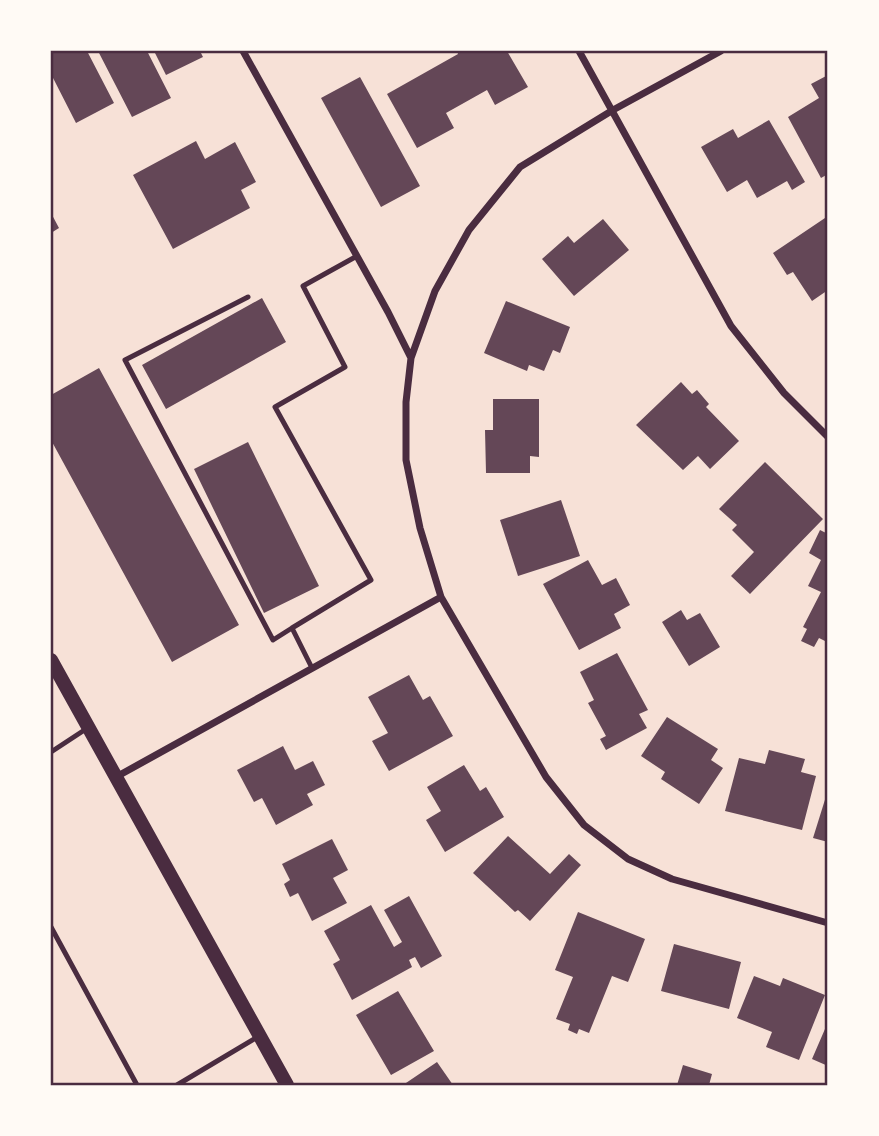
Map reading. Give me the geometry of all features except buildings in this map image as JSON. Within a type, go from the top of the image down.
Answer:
[{"type":"main road","points":[[51,660],[287,1085]]},
{"type":"street","points":[[243,51],[411,358]]},
{"type":"street","points":[[579,51],[731,326],[784,393],[828,437]]},
{"type":"street","points":[[721,51],[612,110],[520,167],[469,230],[435,291],[411,358],[406,402],[406,460],[419,528],[441,597],[545,777],[584,825],[628,859],[672,879],[828,923]]},
{"type":"street","points":[[116,777],[441,597]]},
{"type":"lane","points":[[248,297],[125,360],[273,640],[371,580],[275,407],[345,367],[303,286],[357,256]]},
{"type":"lane","points":[[292,628],[312,668]]},
{"type":"lane","points":[[51,752],[89,728]]},
{"type":"lane","points":[[51,927],[137,1085]]},
{"type":"lane","points":[[177,1085],[260,1036]]}]
